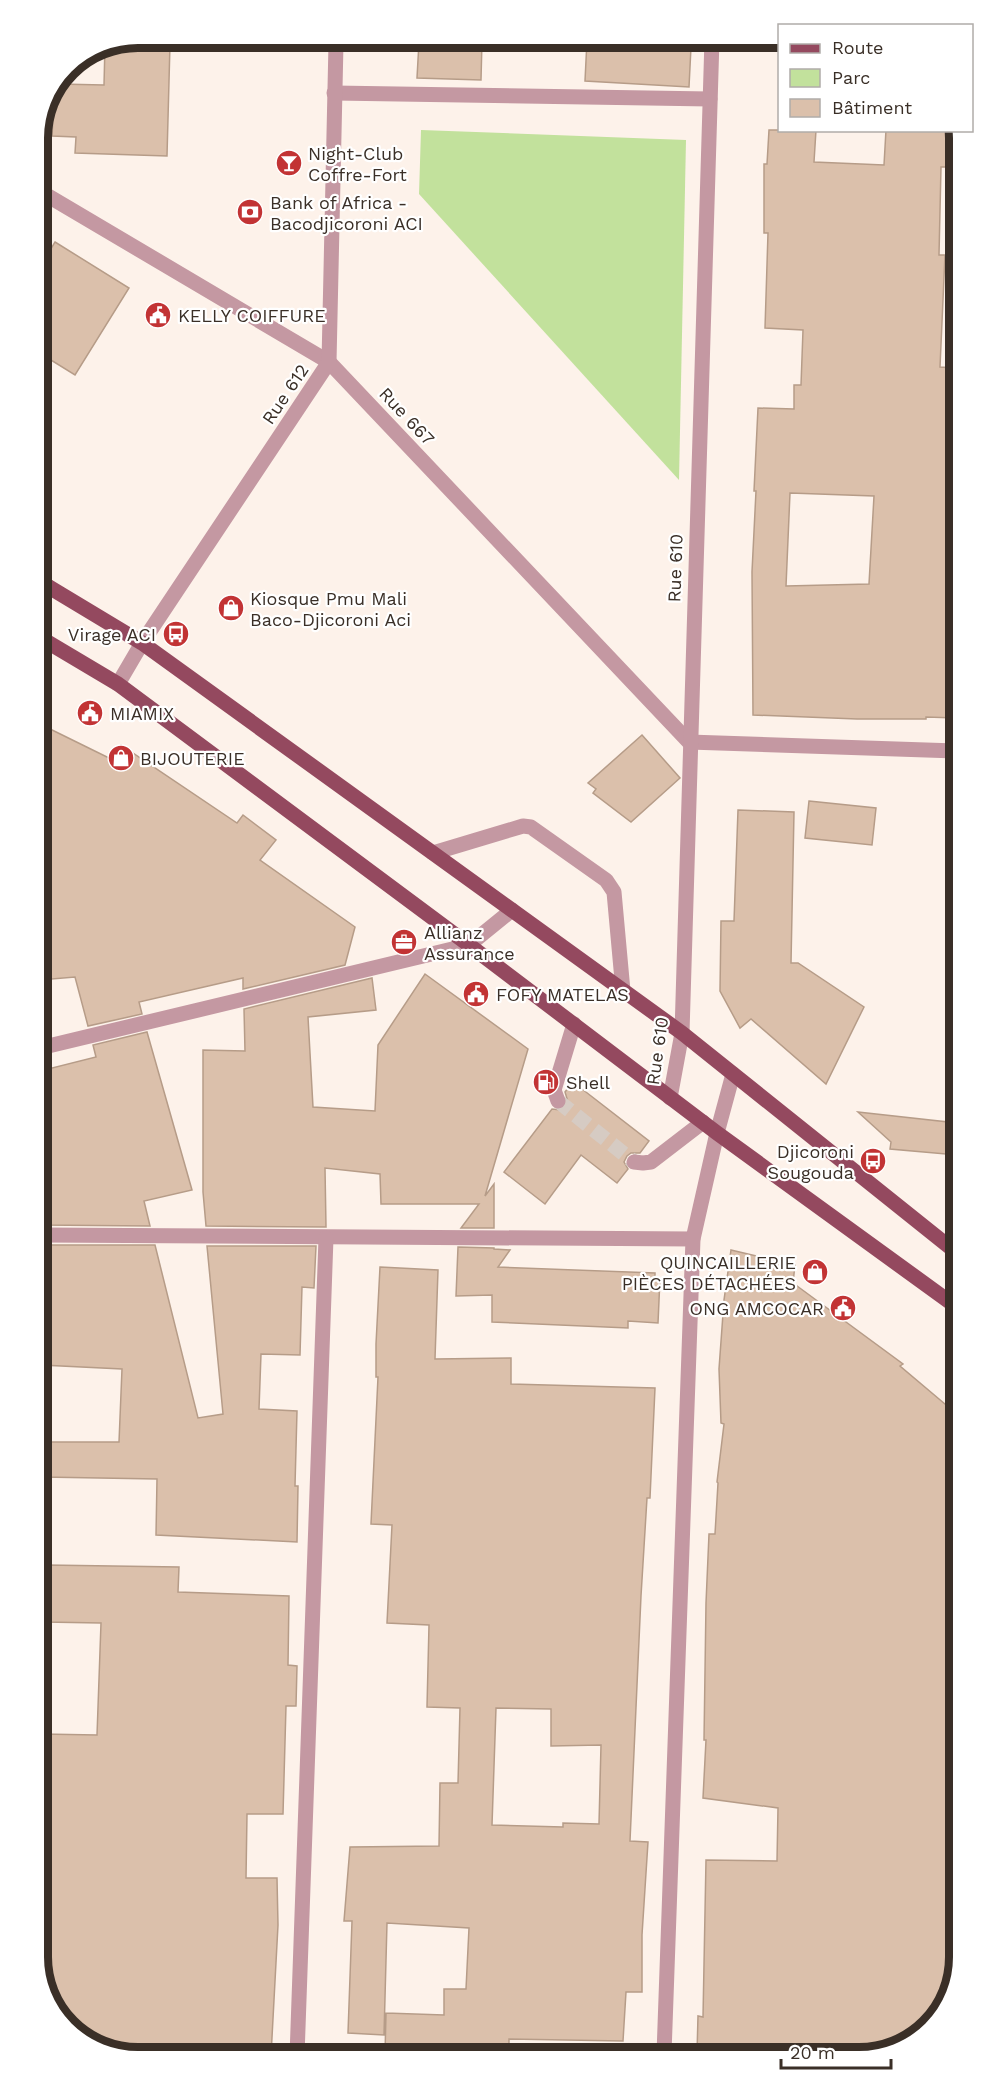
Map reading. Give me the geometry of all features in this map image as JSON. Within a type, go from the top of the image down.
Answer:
[{"type":"main road","points":[[48,591],[142,643],[682,1033],[949,1247]]},
{"type":"main road","points":[[48,642],[118,684],[469,945],[670,1098],[949,1301]]},
{"type":"street","name":"Rue 612","points":[[118,684],[142,643],[329,362],[336,48]]},
{"type":"street","name":"Rue 610","points":[[670,1098],[682,1033],[712,48]]},
{"type":"street","points":[[334,93],[710,99]]},
{"type":"street","name":"Rue 667","points":[[48,196],[329,362],[689,742]]},
{"type":"street","points":[[689,742],[949,751]]},
{"type":"street","points":[[433,853],[523,826],[531,827],[606,880],[614,892],[623,991]]},
{"type":"street","points":[[48,1046],[469,945],[512,910]]},
{"type":"street","points":[[558,1101],[554,1090],[574,1024]]},
{"type":"street","points":[[664,2047],[693,1239],[717,1132],[733,1074]]},
{"type":"street","points":[[634,1162],[651,1162],[703,1122]]},
{"type":"street","points":[[48,1235],[693,1239]]},
{"type":"street","points":[[297,2047],[326,1238]]},
{"type":"green space","points":[[421,130],[686,140],[679,480],[419,194]]},
{"type":"building","points":[[138,48],[170,48],[167,156],[75,153],[76,137],[52,136],[53,108],[66,84],[104,85],[105,55]]},
{"type":"building","points":[[419,48],[482,48],[481,80],[417,78]]},
{"type":"building","points":[[587,48],[691,48],[689,87],[585,81]]},
{"type":"building","points":[[769,130],[816,132],[814,162],[884,165],[886,132],[948,132],[949,167],[941,167],[939,255],[945,255],[940,367],[949,368],[949,718],[857,719],[753,715],[752,572],[758,408],[794,409],[794,385],[801,385],[803,330],[765,328],[768,233],[764,233],[764,164],[767,164]],"holes":[[[790,493],[874,496],[869,584],[786,586]]]},
{"type":"building","points":[[55,242],[129,288],[75,375],[48,358],[48,254]]},
{"type":"building","points":[[48,728],[111,759],[121,745],[237,823],[243,815],[276,840],[260,860],[355,927],[345,965],[243,989],[243,978],[139,1002],[142,1014],[88,1026],[75,977],[48,979]]},
{"type":"building","points":[[642,735],[680,778],[631,822],[593,793],[596,789],[588,783]]},
{"type":"building","points":[[809,801],[876,808],[872,845],[805,838]]},
{"type":"building","points":[[738,810],[794,812],[791,963],[798,963],[864,1007],[826,1084],[751,1019],[740,1028],[720,991],[721,921],[734,921]]},
{"type":"building","points":[[425,974],[528,1049],[485,1196],[494,1184],[494,1228],[461,1228],[479,1204],[381,1204],[380,1174],[325,1168],[326,1227],[206,1226],[203,1192],[203,1050],[245,1051],[244,1009],[372,978],[376,1010],[308,1017],[313,1107],[375,1111],[378,1045]]},
{"type":"building","points":[[147,1032],[192,1190],[144,1201],[150,1226],[48,1225],[48,1069],[96,1057],[93,1045]]},
{"type":"building","points":[[573,1082],[649,1141],[640,1153],[631,1153],[627,1156],[624,1162],[628,1169],[617,1183],[581,1155],[545,1204],[504,1172],[552,1109],[561,1110],[566,1107],[568,1102],[565,1092]]},
{"type":"building","points":[[858,1112],[949,1122],[949,1154],[890,1149],[891,1142]]},
{"type":"building","points":[[48,1245],[155,1245],[198,1418],[223,1414],[207,1246],[316,1246],[314,1288],[302,1287],[300,1355],[261,1354],[259,1409],[297,1411],[295,1486],[298,1486],[297,1542],[156,1535],[157,1479],[48,1477],[48,1442],[119,1442],[122,1369],[48,1365]]},
{"type":"building","points":[[458,1247],[510,1250],[498,1267],[655,1273],[655,1277],[660,1278],[658,1323],[628,1321],[628,1328],[492,1322],[492,1295],[456,1296]]},
{"type":"building","points":[[731,1250],[795,1265],[793,1283],[903,1364],[900,1366],[949,1407],[949,1957],[940,1997],[927,2016],[909,2032],[876,2045],[859,2047],[697,2047],[698,2016],[703,2017],[706,1860],[777,1861],[778,1808],[703,1798],[709,1534],[715,1534],[717,1482],[724,1424],[721,1423],[719,1369],[724,1300]]},
{"type":"building","points":[[380,1267],[438,1270],[435,1359],[511,1358],[511,1384],[655,1388],[650,1498],[647,1498],[641,1596],[630,1841],[648,1842],[642,1935],[642,1992],[626,1992],[623,2041],[509,2039],[509,2047],[385,2047],[386,2013],[444,2015],[444,1989],[466,1989],[469,1928],[387,1923],[384,2035],[348,2033],[352,1921],[344,1921],[350,1847],[439,1846],[440,1783],[458,1783],[460,1708],[427,1707],[429,1625],[387,1623],[392,1525],[371,1524],[378,1377],[376,1377]],"holes":[[[496,1708],[551,1709],[551,1746],[601,1745],[599,1824],[563,1823],[563,1827],[492,1825]]]},
{"type":"building","points":[[48,1565],[179,1567],[178,1592],[289,1596],[288,1665],[297,1666],[296,1706],[286,1706],[283,1814],[247,1814],[246,1878],[277,1878],[278,1925],[271,2047],[132,2047],[109,2042],[88,2032],[74,2021],[55,1991],[48,1957],[48,1734],[97,1735],[101,1623],[48,1622]]},
{"type":"tunnel","points":[[558,1101],[634,1162]]},
{"type":"place","name":"Night-Club Coffre-Fort","points":[[289,163]]},
{"type":"place","name":"Bank of Africa - Bacodjicoroni ACI","points":[[250,212]]},
{"type":"place","name":"KELLY COIFFURE","points":[[158,315]]},
{"type":"place","name":"Kiosque Pmu Mali Baco-Djicoroni Aci","points":[[231,608]]},
{"type":"place","name":"Virage ACI","points":[[176,634]]},
{"type":"place","name":"MIAMIX","points":[[90,713]]},
{"type":"place","name":"BIJOUTERIE","points":[[121,758]]},
{"type":"place","name":"Allianz Assurance","points":[[404,942]]},
{"type":"place","name":"FOFY MATELAS","points":[[476,994]]},
{"type":"place","name":"Shell","points":[[546,1082]]},
{"type":"place","name":"Djicoroni Sougouda","points":[[873,1161]]},
{"type":"place","name":"QUINCAILLERIE PIÈCES DÉTACHÉES","points":[[815,1272]]},
{"type":"place","name":"ONG AMCOCAR","points":[[843,1308]]}]
